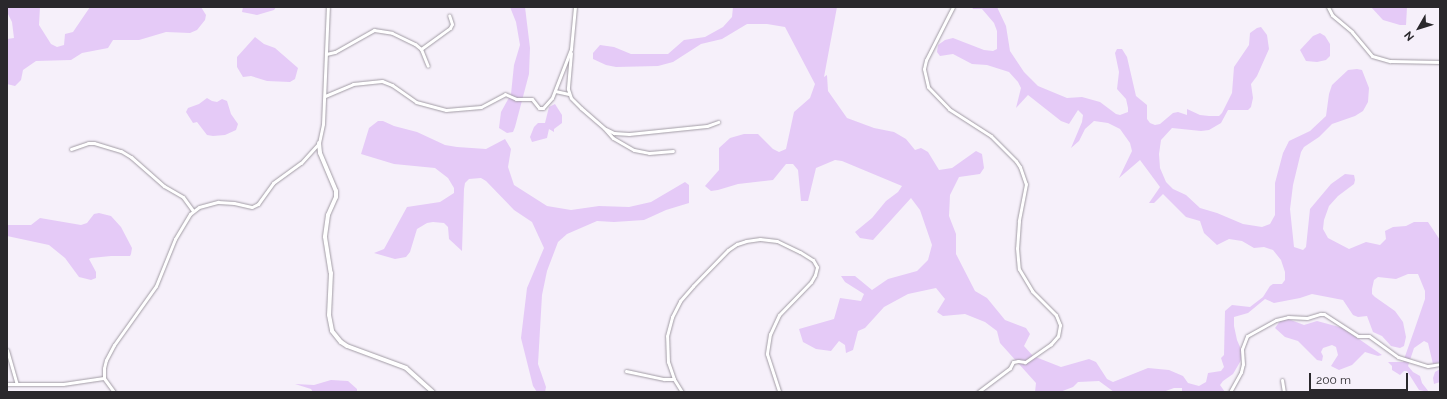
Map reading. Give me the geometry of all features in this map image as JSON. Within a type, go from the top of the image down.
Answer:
[{"type":"street","points":[[328,7],[325,96],[323,124],[319,143],[320,153],[336,191],[336,197],[328,215],[325,237],[331,274],[329,314],[332,331],[341,342],[347,346],[406,368],[433,392]]},
{"type":"street","points":[[575,7],[568,83],[569,94],[580,108],[614,138],[634,150],[649,153],[674,151]]},
{"type":"street","points":[[953,7],[926,60],[924,69],[928,87],[949,109],[991,136],[1020,167],[1026,184],[1019,221],[1017,248],[1019,269],[1035,294],[1056,315],[1060,325],[1058,336],[1051,344],[1025,362],[1013,362],[1010,368],[978,392]]},
{"type":"street","points":[[1328,7],[1332,15],[1352,32],[1372,56],[1390,61],[1440,62]]},
{"type":"street","points":[[421,48],[452,26],[449,14]]},
{"type":"street","points":[[326,54],[335,52],[374,30],[392,33],[421,48],[428,66]]},
{"type":"street","points":[[325,96],[353,84],[382,81],[392,85],[416,102],[446,110],[481,107],[505,94],[516,98],[532,100],[539,108],[543,108],[555,91],[571,49]]},
{"type":"street","points":[[555,91],[569,94]]},
{"type":"street","points":[[604,128],[614,133],[629,134],[707,126],[718,122]]},
{"type":"street","points":[[71,148],[94,143],[121,151],[131,157],[164,186],[183,197],[193,211]]},
{"type":"street","points":[[114,392],[104,378],[104,368],[110,351],[156,286],[178,233],[193,211],[203,206],[218,202],[230,202],[252,207],[258,204],[273,183],[301,163],[319,143]]},
{"type":"street","points":[[682,392],[674,379],[668,362],[667,336],[672,316],[680,301],[693,286],[737,244],[760,240],[777,241],[808,256],[813,260],[817,267],[812,282],[779,315],[770,334],[767,354],[779,392]]},
{"type":"street","points":[[1230,392],[1241,372],[1243,364],[1242,349],[1247,336],[1276,320],[1288,317],[1307,318],[1324,314],[1358,336],[1369,336],[1398,357],[1428,366],[1440,364]]},
{"type":"street","points":[[7,350],[17,384]]},
{"type":"street","points":[[626,371],[664,379],[674,379]]},
{"type":"street","points":[[7,384],[63,384],[104,378]]},
{"type":"street","points":[[1282,380],[1284,392]]},
{"type":"shaded area","points":[[8,7],[40,7],[39,25],[51,44],[57,47],[64,45],[65,34],[73,32],[90,7],[201,7],[206,15],[205,20],[197,30],[190,33],[166,32],[139,40],[113,40],[108,48],[82,53],[71,60],[36,61],[23,70],[21,80],[15,86],[7,84],[7,39],[14,38],[12,22],[8,14]]},
{"type":"shaded area","points":[[243,7],[276,7],[274,10],[257,15],[242,12]]},
{"type":"shaded area","points":[[510,7],[525,7],[530,48],[529,74],[515,127],[513,132],[507,133],[499,128],[501,112],[511,94],[514,65],[520,45],[516,22]]},
{"type":"shaded area","points":[[733,7],[837,7],[824,77],[827,75],[828,91],[847,118],[874,128],[894,132],[906,139],[915,150],[921,148],[928,152],[939,170],[952,168],[976,151],[982,154],[984,168],[980,174],[959,177],[950,195],[949,216],[956,234],[956,254],[975,291],[987,298],[1005,320],[1026,328],[1030,334],[1024,346],[1033,356],[1061,367],[1089,359],[1096,362],[1107,379],[1113,382],[1148,368],[1169,370],[1183,376],[1188,383],[1199,386],[1206,382],[1208,373],[1221,371],[1224,367],[1221,358],[1224,355],[1225,311],[1232,305],[1250,307],[1263,297],[1270,286],[1273,284],[1282,284],[1285,280],[1285,272],[1281,260],[1273,250],[1264,247],[1254,248],[1242,241],[1229,239],[1217,245],[1204,233],[1200,221],[1186,217],[1163,194],[1154,203],[1149,203],[1160,187],[1140,160],[1119,178],[1132,151],[1130,143],[1120,129],[1108,123],[1094,121],[1085,129],[1079,141],[1071,148],[1082,122],[1083,115],[1078,110],[1069,124],[1061,121],[1028,95],[1016,108],[1021,88],[1009,72],[987,65],[972,64],[953,54],[940,56],[937,52],[938,45],[945,40],[953,38],[984,50],[993,51],[997,49],[997,31],[994,23],[982,9],[973,9],[972,7],[997,7],[1006,26],[1010,51],[1024,72],[1038,86],[1067,98],[1082,97],[1100,102],[1116,114],[1120,115],[1128,112],[1126,99],[1117,89],[1119,72],[1115,53],[1117,49],[1122,49],[1127,57],[1136,96],[1147,105],[1147,119],[1150,123],[1155,125],[1160,124],[1173,113],[1178,112],[1187,115],[1187,109],[1200,115],[1219,116],[1232,93],[1234,67],[1249,45],[1250,33],[1261,27],[1267,35],[1269,49],[1257,76],[1251,84],[1253,98],[1251,107],[1248,110],[1228,110],[1221,123],[1209,130],[1201,131],[1172,128],[1161,140],[1159,154],[1160,168],[1166,182],[1173,189],[1186,195],[1200,208],[1217,213],[1243,224],[1262,227],[1270,224],[1275,215],[1275,183],[1283,153],[1289,141],[1310,131],[1326,116],[1329,94],[1332,85],[1348,70],[1362,70],[1369,88],[1368,102],[1363,111],[1355,116],[1332,124],[1319,137],[1304,147],[1301,152],[1293,185],[1290,209],[1294,247],[1303,250],[1306,247],[1310,209],[1331,184],[1345,174],[1354,175],[1354,184],[1338,196],[1329,206],[1324,220],[1323,229],[1328,238],[1349,249],[1366,242],[1380,245],[1386,239],[1385,231],[1393,227],[1406,226],[1414,222],[1428,222],[1440,240],[1440,362],[1433,364],[1428,343],[1424,341],[1414,348],[1408,366],[1413,372],[1420,376],[1422,383],[1429,392],[1419,390],[1407,371],[1404,371],[1400,375],[1392,370],[1392,366],[1388,362],[1403,362],[1425,299],[1425,291],[1418,274],[1408,274],[1396,279],[1378,277],[1374,280],[1372,294],[1395,311],[1403,322],[1406,337],[1404,346],[1400,348],[1391,346],[1382,336],[1373,332],[1367,316],[1358,317],[1353,315],[1343,300],[1312,294],[1274,303],[1265,299],[1248,313],[1234,317],[1237,340],[1243,354],[1233,374],[1220,385],[1225,392],[1182,392],[1182,388],[1174,388],[1163,392],[1114,392],[1099,381],[1078,382],[1073,387],[1060,392],[1035,392],[1036,383],[1000,343],[997,331],[985,322],[965,314],[943,316],[937,312],[945,299],[936,288],[908,294],[884,307],[865,328],[858,331],[853,350],[846,353],[845,345],[839,341],[831,351],[816,349],[803,342],[799,329],[834,319],[840,298],[861,301],[864,294],[845,282],[841,276],[855,276],[872,290],[888,279],[917,271],[928,260],[932,245],[920,210],[911,198],[873,240],[860,238],[855,232],[872,218],[886,201],[898,192],[902,186],[842,161],[835,160],[816,168],[808,201],[801,201],[798,170],[793,164],[786,164],[773,180],[738,184],[711,191],[705,186],[719,170],[719,148],[730,138],[744,134],[758,134],[773,149],[779,152],[786,149],[794,112],[810,98],[815,84],[785,27],[767,24],[747,24],[722,39],[701,44],[673,62],[658,66],[616,67],[606,65],[593,59],[593,53],[600,45],[614,47],[631,54],[668,54],[684,40],[705,37],[723,27],[732,17]]},
{"type":"shaded area","points":[[1371,7],[1407,7],[1406,25],[1400,25],[1383,20]]},
{"type":"shaded area","points":[[1320,33],[1325,36],[1330,44],[1330,56],[1326,60],[1317,62],[1306,61],[1300,50],[1313,36]]},
{"type":"shaded area","points":[[255,37],[264,44],[275,48],[298,68],[295,79],[290,82],[267,81],[251,76],[243,77],[237,67],[237,57]]},
{"type":"shaded area","points":[[207,98],[217,102],[222,99],[227,101],[231,114],[238,124],[236,130],[225,135],[213,136],[207,135],[197,122],[193,123],[186,112],[188,108],[199,104]]},
{"type":"shaded area","points":[[555,104],[562,115],[562,123],[554,129],[554,132],[549,129],[547,138],[532,142],[530,137],[534,127],[538,123],[545,123],[549,107]]},
{"type":"shaded area","points":[[378,121],[383,121],[394,126],[417,132],[445,145],[457,147],[486,149],[505,139],[511,149],[508,167],[514,185],[547,206],[571,210],[599,206],[629,207],[651,202],[685,182],[689,185],[689,203],[666,210],[644,220],[614,222],[597,221],[567,234],[558,242],[547,271],[542,295],[538,364],[546,387],[545,392],[537,392],[533,386],[521,338],[527,288],[544,248],[532,222],[514,210],[486,181],[481,178],[469,179],[465,183],[464,189],[462,251],[449,239],[448,227],[444,223],[433,222],[427,223],[417,229],[410,252],[406,257],[395,259],[374,253],[384,249],[407,207],[440,202],[454,193],[454,188],[448,178],[435,168],[394,164],[361,154],[369,128]]},
{"type":"shaded area","points":[[99,213],[111,216],[121,227],[132,248],[130,256],[111,256],[89,259],[96,272],[96,278],[91,280],[79,277],[65,258],[49,245],[7,236],[7,225],[31,225],[40,218],[81,225],[87,223],[94,214]]},
{"type":"shaded area","points":[[1283,317],[1304,325],[1317,321],[1343,328],[1382,355],[1378,356],[1365,352],[1352,365],[1339,370],[1331,366],[1338,355],[1336,347],[1332,345],[1323,348],[1321,352],[1323,356],[1322,361],[1317,360],[1298,341],[1285,337],[1275,328]]},
{"type":"shaded area","points":[[1440,369],[1440,382],[1434,384],[1433,378],[1435,372]]},
{"type":"shaded area","points":[[331,380],[348,381],[357,389],[357,392],[313,392],[311,389],[295,384],[314,385]]}]
